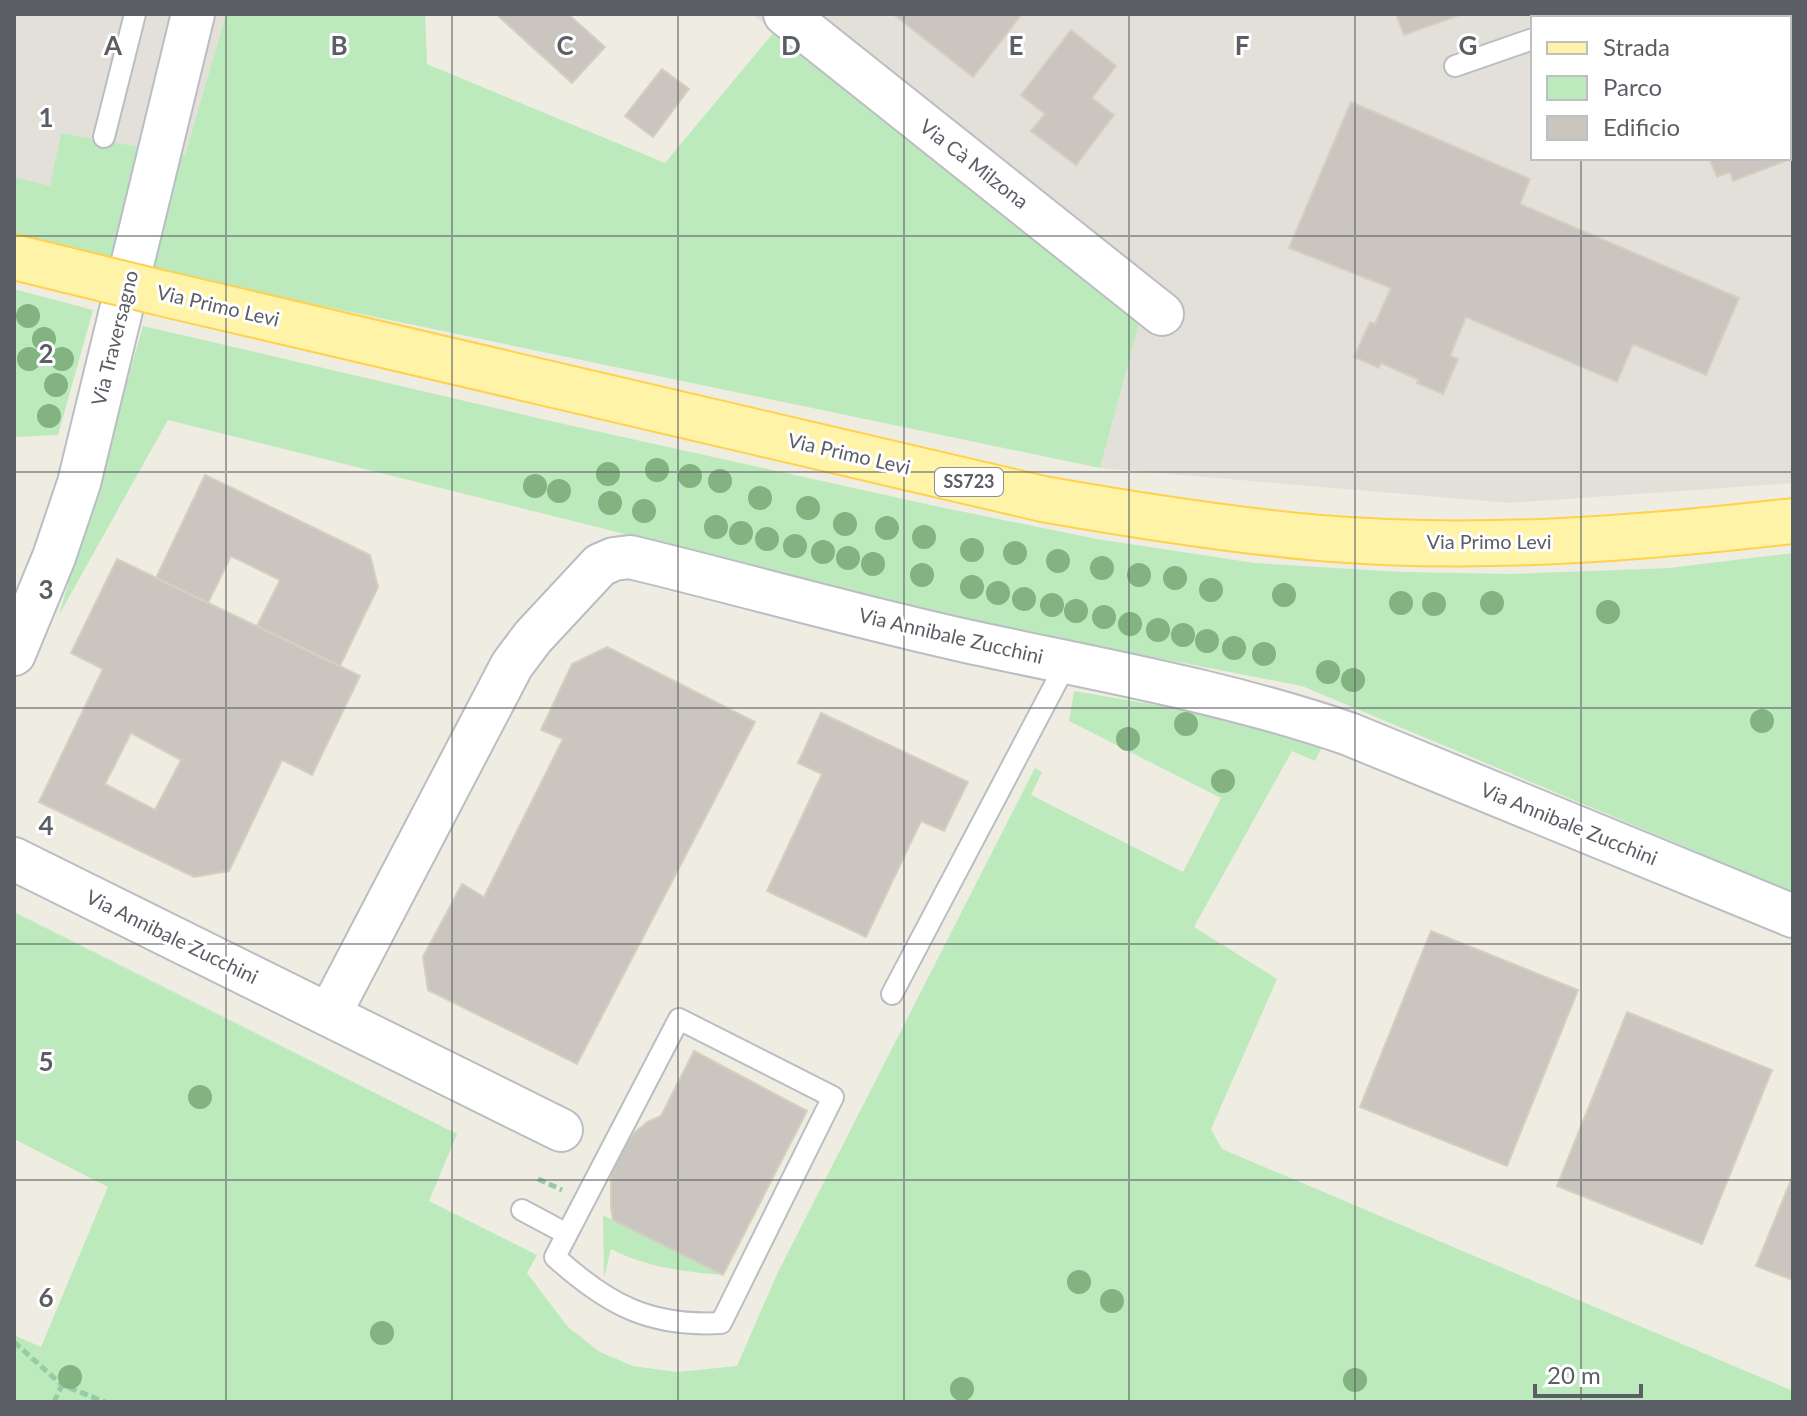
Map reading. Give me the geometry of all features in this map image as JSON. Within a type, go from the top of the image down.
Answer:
[{"type":"main road","name":"Via Primo Levi","points":[[14,257],[1043,499],[1179,521],[1320,538],[1419,543],[1523,543],[1653,536],[1793,521]]},
{"type":"street","name":"Via Traversagno","points":[[14,654],[54,557],[79,483],[193,14]]},
{"type":"street","name":"Via Cà Milzona","points":[[785,14],[1162,314]]},
{"type":"street","name":"Via Annibale Zucchini","points":[[329,1015],[504,679],[533,637],[600,565],[630,557],[897,625],[1297,716],[1349,734],[1793,916]]},
{"type":"street","name":"Via Annibale Zucchini","points":[[14,859],[561,1130]]},
{"type":"lane","points":[[104,137],[135,14]]},
{"type":"lane","points":[[1455,66],[1531,40]]},
{"type":"lane","points":[[892,994],[1067,662]]},
{"type":"lane","points":[[679,1019],[833,1097],[721,1323],[673,1322],[607,1298],[584,1284],[555,1257],[567,1234],[679,1019]]},
{"type":"lane","points":[[522,1210],[567,1234]]},
{"type":"path","points":[[14,1342],[62,1385],[105,1402]]},
{"type":"path","points":[[54,1402],[62,1385]]},
{"type":"shaded area","points":[[14,14],[226,14],[185,155],[61,133],[50,187],[14,177]]},
{"type":"shaded area","points":[[752,14],[1793,14],[1793,483],[1508,503],[1100,468],[1139,324]]},
{"type":"green space","points":[[226,14],[425,14],[427,64],[665,163],[774,32],[1139,324],[1100,468],[116,263],[14,235],[14,177],[50,186],[61,133],[185,155]]},
{"type":"green space","points":[[14,289],[93,310],[58,435],[14,437]]},
{"type":"green space","points":[[143,326],[935,506],[1097,539],[1255,563],[1402,572],[1512,574],[1669,568],[1793,553],[1793,892],[1302,686],[1075,642],[853,593],[168,420],[59,615]]},
{"type":"green space","points":[[1074,691],[1285,727],[1324,743],[1315,761],[1292,751],[1194,927],[1277,979],[1211,1129],[1222,1149],[1793,1391],[1793,1402],[14,1402],[14,1335],[41,1347],[108,1187],[14,1139],[14,912],[457,1134],[429,1201],[537,1255],[527,1273],[568,1327],[600,1352],[633,1366],[677,1372],[737,1366],[777,1274],[1035,768],[1042,772],[1031,795],[1183,872],[1221,798],[1069,721]]},
{"type":"green space","points":[[603,1215],[723,1275],[666,1268],[611,1249],[604,1278]]},
{"type":"building","points":[[496,14],[568,14],[605,47],[572,83]]},
{"type":"building","points":[[893,14],[1022,14],[973,77]]},
{"type":"building","points":[[1396,14],[1462,14],[1404,35]]},
{"type":"building","points":[[1793,14],[1793,158],[1791,16],[1732,16]]},
{"type":"building","points":[[1071,30],[1116,66],[1092,98],[1114,115],[1076,165],[1031,131],[1045,114],[1021,95]]},
{"type":"building","points":[[662,69],[689,89],[653,137],[625,116]]},
{"type":"building","points":[[1351,102],[1530,179],[1520,204],[1739,298],[1706,375],[1633,344],[1617,382],[1466,317],[1450,356],[1458,359],[1443,394],[1381,363],[1379,368],[1354,357],[1370,322],[1375,324],[1391,288],[1289,248]]},
{"type":"building","points":[[1710,160],[1788,160],[1733,181],[1730,172],[1717,177]]},
{"type":"building","points":[[205,475],[370,555],[378,587],[340,666],[257,626],[280,580],[231,556],[208,603],[156,578]]},
{"type":"building","points":[[117,559],[360,676],[312,775],[282,760],[229,871],[194,877],[39,802],[103,669],[71,653]],"holes":[[[131,733],[181,760],[155,810],[105,784]]]},
{"type":"building","points":[[607,647],[755,722],[577,1064],[428,990],[423,957],[462,884],[484,897],[563,739],[541,730],[572,664]]},
{"type":"building","points":[[821,713],[968,782],[944,831],[921,821],[866,937],[767,891],[822,774],[798,763]]},
{"type":"building","points":[[1431,931],[1578,990],[1507,1166],[1360,1107]]},
{"type":"building","points":[[1627,1012],[1772,1070],[1702,1244],[1557,1186]]},
{"type":"building","points":[[694,1051],[807,1111],[723,1275],[613,1220],[611,1208],[611,1171],[622,1149],[647,1122],[661,1116]]},
{"type":"building","points":[[1793,1175],[1793,1280],[1756,1266]]}]
